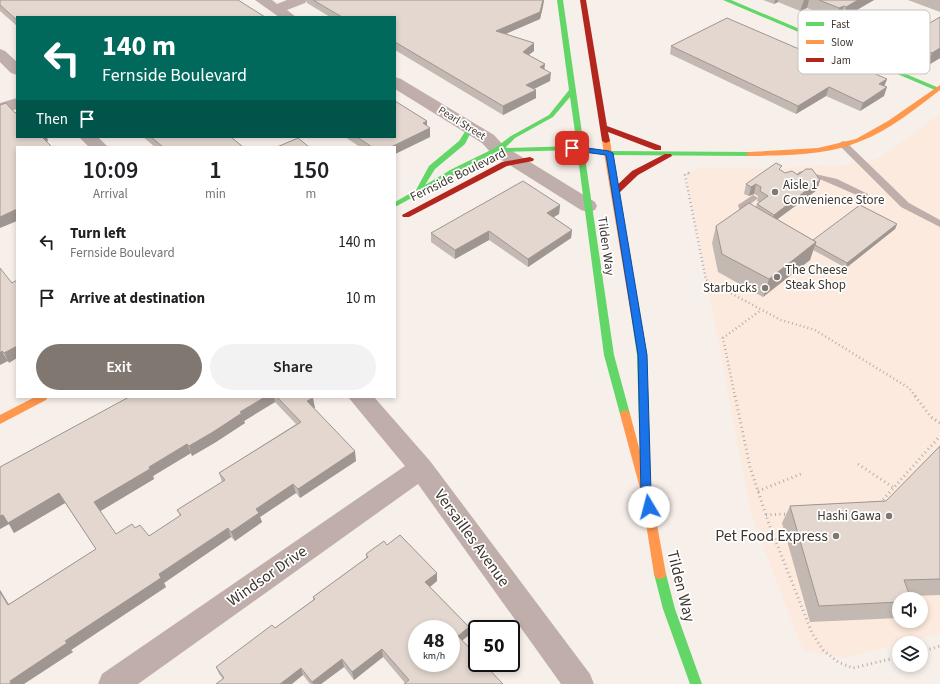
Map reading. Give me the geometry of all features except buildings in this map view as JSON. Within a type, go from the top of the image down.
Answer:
[{"type":"main road","name":"Tilden Way","points":[[560,0],[609,356],[646,492],[659,568],[669,609],[696,684]]},
{"type":"main road","name":"Tilden Way","points":[[583,0],[642,355],[646,492]]},
{"type":"main road","points":[[726,0],[798,30]]},
{"type":"main road","points":[[904,74],[938,88]]},
{"type":"main road","points":[[581,153],[781,154],[843,144],[857,140],[885,126],[938,88]]},
{"type":"main road","points":[[498,150],[513,137],[551,116],[572,91]]},
{"type":"main road","points":[[417,192],[432,168],[462,142],[470,128]]},
{"type":"main road","points":[[605,128],[672,154]]},
{"type":"main road","name":"Fernside Boulevard","points":[[396,204],[498,150],[581,153]]},
{"type":"main road","name":"Fernside Boulevard","points":[[398,219],[505,164],[516,161],[581,153]]},
{"type":"main road","points":[[615,192],[635,173],[672,154]]},
{"type":"main road","points":[[0,420],[41,398]]},
{"type":"street","points":[[262,0],[287,16]]},
{"type":"street","points":[[276,9],[300,0]]},
{"type":"street","points":[[0,54],[16,69]]},
{"type":"street","name":"Pearl Street","points":[[396,83],[488,139],[498,150],[588,206]]},
{"type":"street","points":[[0,109],[16,103]]},
{"type":"street","points":[[89,138],[98,146]]},
{"type":"street","name":"Versailles Avenue","points":[[361,398],[421,468],[579,684]]},
{"type":"street","name":"Windsor Drive","points":[[113,684],[421,468]]},
{"type":"lane","points":[[843,144],[881,184],[905,205],[940,224]]},
{"type":"lane","points":[[791,176],[820,176],[833,179],[863,194]]},
{"type":"lane","points":[[753,198],[743,205],[746,215],[760,224]]},
{"type":"path","points":[[693,168],[693,170],[685,175],[706,280],[781,320],[815,330],[909,388],[931,417],[940,423]]},
{"type":"path","points":[[761,310],[723,338],[750,467],[766,515],[812,633],[823,650],[838,662],[853,668],[892,659]]},
{"type":"path","points":[[876,507],[940,436]]},
{"type":"path","points":[[858,464],[894,488]]},
{"type":"path","points":[[758,491],[801,474]]},
{"type":"path","points":[[766,515],[789,514]]},
{"type":"path","points":[[928,650],[940,646]]},
{"type":"shaded area","points":[[940,114],[940,633],[928,636],[892,636],[892,646],[844,658],[803,650],[751,514],[687,175],[695,171],[696,168],[772,169],[821,165],[833,167],[873,160],[881,157]]},
{"type":"traffic: fast","points":[[560,0],[609,355],[625,414]]},
{"type":"traffic: fast","points":[[726,0],[798,30]]},
{"type":"traffic: fast","points":[[901,74],[937,89]]},
{"type":"traffic: fast","points":[[498,150],[513,137],[551,116],[572,91]]},
{"type":"traffic: fast","points":[[419,189],[432,168],[462,142],[470,128]]},
{"type":"traffic: fast","points":[[396,204],[455,171],[498,150],[580,148],[609,153],[749,154]]},
{"type":"traffic: fast","points":[[635,315],[642,355],[645,457]]},
{"type":"traffic: fast","points":[[660,574],[669,609],[696,684]]},
{"type":"traffic: slow","points":[[749,154],[790,153],[818,150],[832,148],[858,140],[890,123],[940,87]]},
{"type":"traffic: slow","points":[[606,141],[635,315]]},
{"type":"traffic: slow","points":[[0,420],[41,398]]},
{"type":"traffic: slow","points":[[625,414],[646,492],[660,574]]},
{"type":"traffic: jam","points":[[583,0],[606,141]]},
{"type":"traffic: jam","points":[[605,128],[658,148]]},
{"type":"traffic: jam","points":[[615,192],[635,173],[668,156]]},
{"type":"traffic: jam","points":[[406,215],[505,164],[530,159]]},
{"type":"place","name":"Aisle 1 Convenience Store","points":[[775,192]]},
{"type":"place","name":"The Cheese Steak Shop","points":[[777,277]]},
{"type":"place","name":"Starbucks","points":[[765,288]]},
{"type":"place","name":"Hashi Gawa","points":[[889,516]]},
{"type":"place","name":"Pet Food Express","points":[[836,536]]},
{"type":"route","points":[[572,148],[609,153],[635,303],[642,355],[646,492],[649,507]]}]
